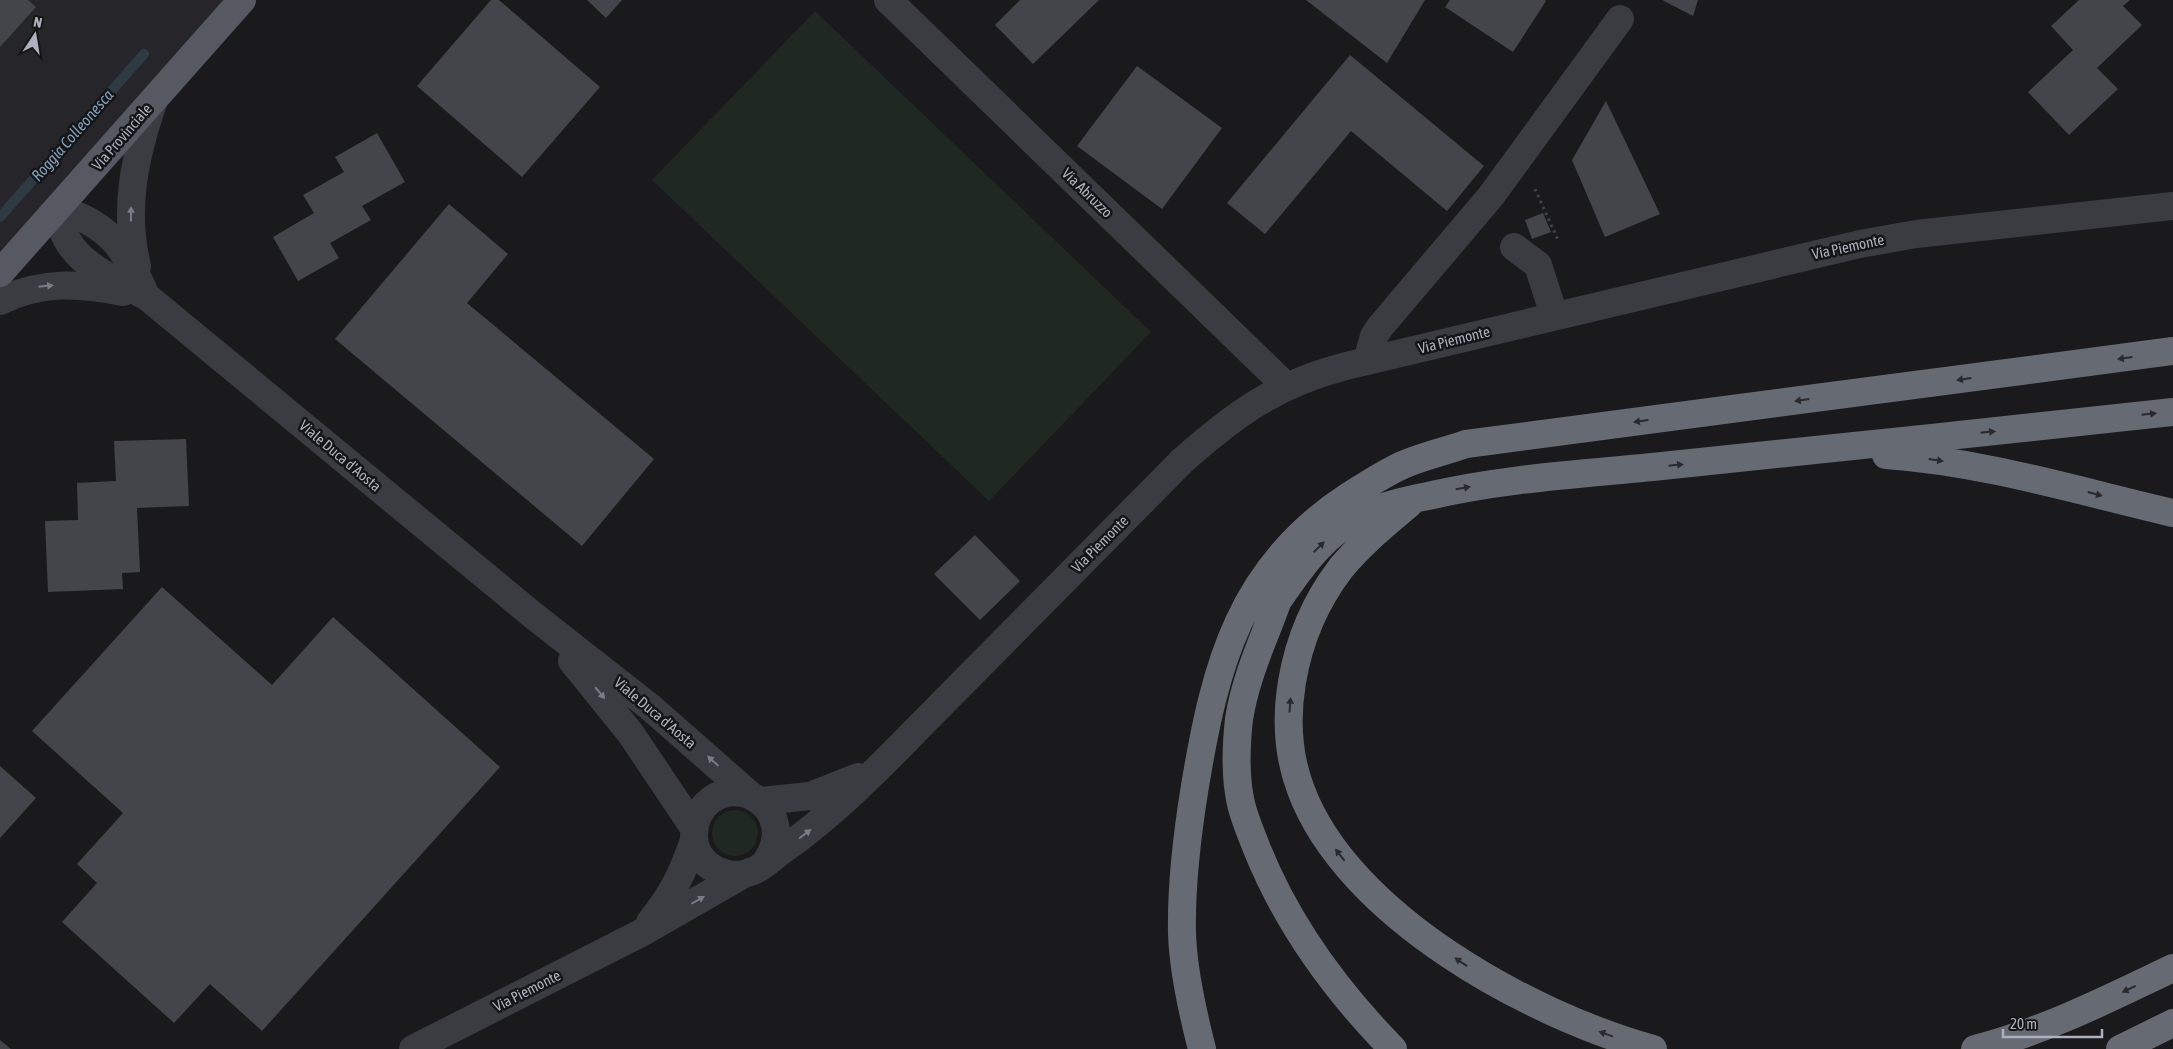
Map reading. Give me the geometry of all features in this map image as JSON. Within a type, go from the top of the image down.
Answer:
[{"type":"highway","points":[[1202,1049],[1196,1025],[1182,936],[1185,861],[1200,754],[1216,683],[1233,632],[1261,582],[1299,535],[1322,514],[1404,464],[1466,444],[2173,351]]},
{"type":"highway","points":[[1279,599],[1309,557],[1338,530],[1364,514],[1415,498],[1501,483],[2173,412]]},
{"type":"highway","points":[[1818,451],[1903,457],[1978,467],[2055,483],[2173,513]]},
{"type":"highway","points":[[1415,498],[1364,543],[1342,567],[1320,601],[1304,636],[1295,664],[1291,689],[1289,729],[1293,762],[1301,792],[1321,829],[1349,866],[1387,905],[1432,942],[1481,974],[1526,1000],[1589,1028],[1652,1049]]},
{"type":"highway","points":[[1299,535],[1279,599],[1259,644],[1243,700],[1236,756],[1240,801],[1264,866],[1289,916],[1345,998],[1393,1049]]},
{"type":"highway","points":[[1976,1049],[2019,1037],[2059,1022],[2173,968]]},
{"type":"highway","points":[[2120,1049],[2173,1023]]},
{"type":"main road","name":"Via Provinciale","points":[[0,273],[59,209],[242,0]]},
{"type":"street","name":"Via Abruzzo","points":[[888,0],[1286,386]]},
{"type":"street","points":[[1367,361],[1374,336],[1380,327],[1491,196],[1620,19]]},
{"type":"street","points":[[146,296],[133,250],[130,209],[136,161],[154,100]]},
{"type":"street","name":"Via Piemonte","points":[[413,1049],[641,933],[754,869],[808,833],[880,766],[1182,461],[1227,423],[1258,401],[1286,386],[1326,371],[1833,249],[1889,239],[2173,206]]},
{"type":"street","name":"Viale Duca d'Aosta","points":[[146,296],[126,254],[106,232],[86,219],[59,209],[62,232],[75,252],[96,270],[146,296],[534,616],[650,707],[755,798]]},
{"type":"street","points":[[1514,248],[1538,265],[1554,315]]},
{"type":"street","name":"Viale Duca d'Aosta","points":[[0,301],[30,288],[64,285],[92,286],[146,296]]},
{"type":"street","name":"Viale Duca d'Aosta","points":[[534,616],[604,698],[667,784],[694,834]]},
{"type":"street","name":"Via Piemonte","points":[[641,933],[673,892],[684,871],[699,814],[708,802],[720,795],[734,792],[755,798],[810,796],[836,787],[880,766]]},
{"type":"street","points":[[694,834],[698,853],[706,863],[717,871],[729,875],[754,869],[773,852],[776,840],[776,825],[771,812],[755,798]]},
{"type":"path","points":[[1520,156],[1559,242]]},
{"type":"shaded area","points":[[0,0],[226,0],[0,252]]},
{"type":"shaded area","points":[[815,11],[1151,332],[989,501],[652,180]]},
{"type":"shaded area","points":[[730,810],[740,810],[754,820],[758,833],[754,846],[748,852],[740,856],[730,856],[716,846],[712,838],[712,828],[722,814]]},
{"type":"building","points":[[0,0],[28,0],[36,7],[0,47]]},
{"type":"building","points":[[491,0],[499,0],[600,87],[522,177],[417,86]]},
{"type":"building","points":[[587,0],[622,0],[606,18]]},
{"type":"building","points":[[1020,0],[1099,0],[1033,64],[995,25]]},
{"type":"building","points":[[1306,0],[1425,0],[1387,63]]},
{"type":"building","points":[[1450,0],[1546,1],[1513,52],[1445,7]]},
{"type":"building","points":[[1662,0],[1698,0],[1693,16]]},
{"type":"building","points":[[2079,0],[2130,0],[2123,6],[2142,25],[2097,68],[2118,89],[2069,135],[2028,92],[2073,50],[2051,26]]},
{"type":"building","points":[[1350,55],[1484,166],[1447,211],[1351,131],[1265,234],[1227,203]]},
{"type":"building","points":[[1137,66],[1222,128],[1162,209],[1077,146]]},
{"type":"building","points":[[1606,101],[1660,214],[1605,237],[1572,160]]},
{"type":"building","points":[[377,133],[405,182],[362,206],[371,220],[330,243],[339,258],[298,281],[273,237],[314,213],[303,195],[344,172],[335,157]]},
{"type":"building","points":[[449,204],[508,254],[467,303],[654,459],[582,546],[335,339]]},
{"type":"building","points":[[1543,213],[1551,232],[1532,239],[1525,220]]},
{"type":"building","points":[[186,439],[189,506],[137,508],[140,572],[122,573],[123,589],[48,592],[45,521],[78,520],[77,483],[116,481],[114,441]]},
{"type":"building","points":[[975,535],[1020,581],[980,620],[934,574]]},
{"type":"building","points":[[162,587],[272,685],[333,617],[500,767],[262,1031],[210,984],[174,1023],[62,922],[97,883],[77,864],[123,813],[32,731]]},
{"type":"building","points":[[0,766],[36,798],[0,838]]},
{"type":"building","points":[[0,1040],[11,1049],[0,1049]]},
{"type":"waterway","name":"Roggia Colleonesca","points":[[0,217],[144,54]]}]
